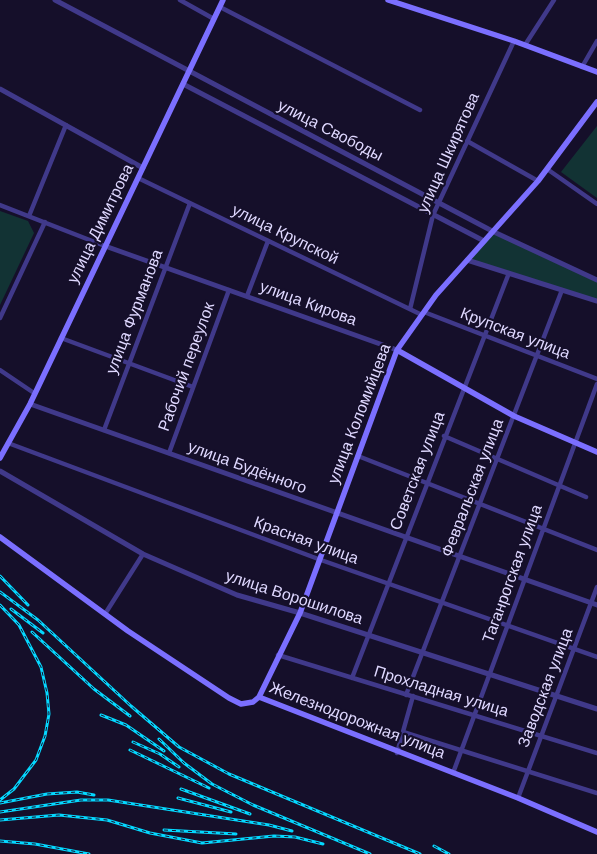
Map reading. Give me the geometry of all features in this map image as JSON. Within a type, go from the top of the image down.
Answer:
[{"type":"main road","name":"улица Димитрова","points":[[0,458],[30,404],[223,0]]},
{"type":"main road","points":[[388,0],[406,3],[597,72]]},
{"type":"main road","name":"улица Коломийцева","points":[[259,697],[300,613],[397,350],[423,314],[467,260],[494,232],[548,169],[597,102]]},
{"type":"main road","name":"улица Кирова","points":[[397,350],[514,416],[597,452]]},
{"type":"main road","name":"Железнодорожная улица","points":[[0,537],[105,614],[229,698],[241,704],[254,702],[259,697],[397,753],[518,798],[597,832]]},
{"type":"street","name":"улица Свободы","points":[[55,0],[494,232],[597,280]]},
{"type":"street","points":[[180,0],[214,18]]},
{"type":"street","points":[[525,45],[554,0]]},
{"type":"street","points":[[220,7],[420,110]]},
{"type":"street","name":"улица Шкирятова","points":[[410,309],[433,215],[438,202],[514,41]]},
{"type":"street","points":[[582,67],[597,41]]},
{"type":"street","name":"улица Свободы","points":[[183,84],[484,241]]},
{"type":"street","points":[[0,89],[143,168]]},
{"type":"street","points":[[29,216],[66,125]]},
{"type":"street","points":[[467,141],[538,181]]},
{"type":"street","points":[[548,169],[597,204]]},
{"type":"street","name":"улица Крупской","points":[[138,178],[423,314]]},
{"type":"street","name":"улица Фурманова","points":[[104,430],[190,203]]},
{"type":"street","name":"улица Кирова","points":[[0,205],[105,246],[397,350]]},
{"type":"street","points":[[0,318],[45,222]]},
{"type":"street","points":[[247,296],[268,241]]},
{"type":"street","points":[[467,260],[597,301]]},
{"type":"street","name":"Советская улица","points":[[352,678],[508,274]]},
{"type":"street","name":"Рабочий переулок","points":[[169,453],[229,290]]},
{"type":"street","name":"Февральская улица","points":[[406,694],[562,290]]},
{"type":"street","name":"Крупская улица","points":[[423,314],[597,379]]},
{"type":"street","points":[[61,338],[193,387]]},
{"type":"street","points":[[0,370],[34,393]]},
{"type":"street","name":"Таганрогская улица","points":[[453,773],[597,384]]},
{"type":"street","name":"улица Будённого","points":[[30,404],[594,604]]},
{"type":"street","points":[[444,436],[586,497]]},
{"type":"street","name":"Красная улица","points":[[8,442],[320,560],[597,657]]},
{"type":"street","points":[[358,456],[597,550]]},
{"type":"street","name":"улица Ворошилова","points":[[0,471],[143,554],[237,596],[300,613],[597,709]]},
{"type":"street","points":[[105,614],[143,554]]},
{"type":"street","name":"Заводская улица","points":[[518,798],[574,649],[594,604],[597,587]]},
{"type":"street","name":"Прохладная улица","points":[[278,655],[597,753]]},
{"type":"street","points":[[397,753],[413,696]]},
{"type":"street","points":[[403,732],[529,770],[597,793]]},
{"type":"green space","points":[[597,126],[597,198],[561,172]]},
{"type":"green space","points":[[0,211],[28,221],[34,233],[0,305]]},
{"type":"green space","points":[[494,232],[597,280],[597,301],[467,260]]},
{"type":"railway","points":[[0,576],[28,605]]},
{"type":"railway","points":[[0,592],[38,620],[131,706],[179,747],[229,774],[420,854]]},
{"type":"railway","points":[[0,605],[19,625],[41,667],[47,693],[49,714],[45,736],[36,760],[14,789],[0,800]]},
{"type":"railway","points":[[11,609],[43,633]]},
{"type":"railway","points":[[32,632],[94,689],[130,716]]},
{"type":"railway","points":[[101,715],[126,725],[164,751]]},
{"type":"railway","points":[[159,739],[184,763],[212,784],[253,805],[370,854]]},
{"type":"railway","points":[[133,742],[160,754],[179,767]]},
{"type":"railway","points":[[130,750],[209,788]]},
{"type":"railway","points":[[181,789],[250,814]]},
{"type":"railway","points":[[0,803],[47,794],[77,792],[94,795]]},
{"type":"railway","points":[[178,798],[231,812]]},
{"type":"railway","points":[[0,812],[81,800],[108,800],[269,825],[292,831]]},
{"type":"railway","points":[[0,820],[59,815],[107,820],[150,833],[202,843],[274,836],[295,837],[323,844]]},
{"type":"railway","points":[[164,830],[236,834]]},
{"type":"railway","points":[[0,841],[35,844],[89,854]]},
{"type":"railway","points":[[434,846],[449,854]]}]
